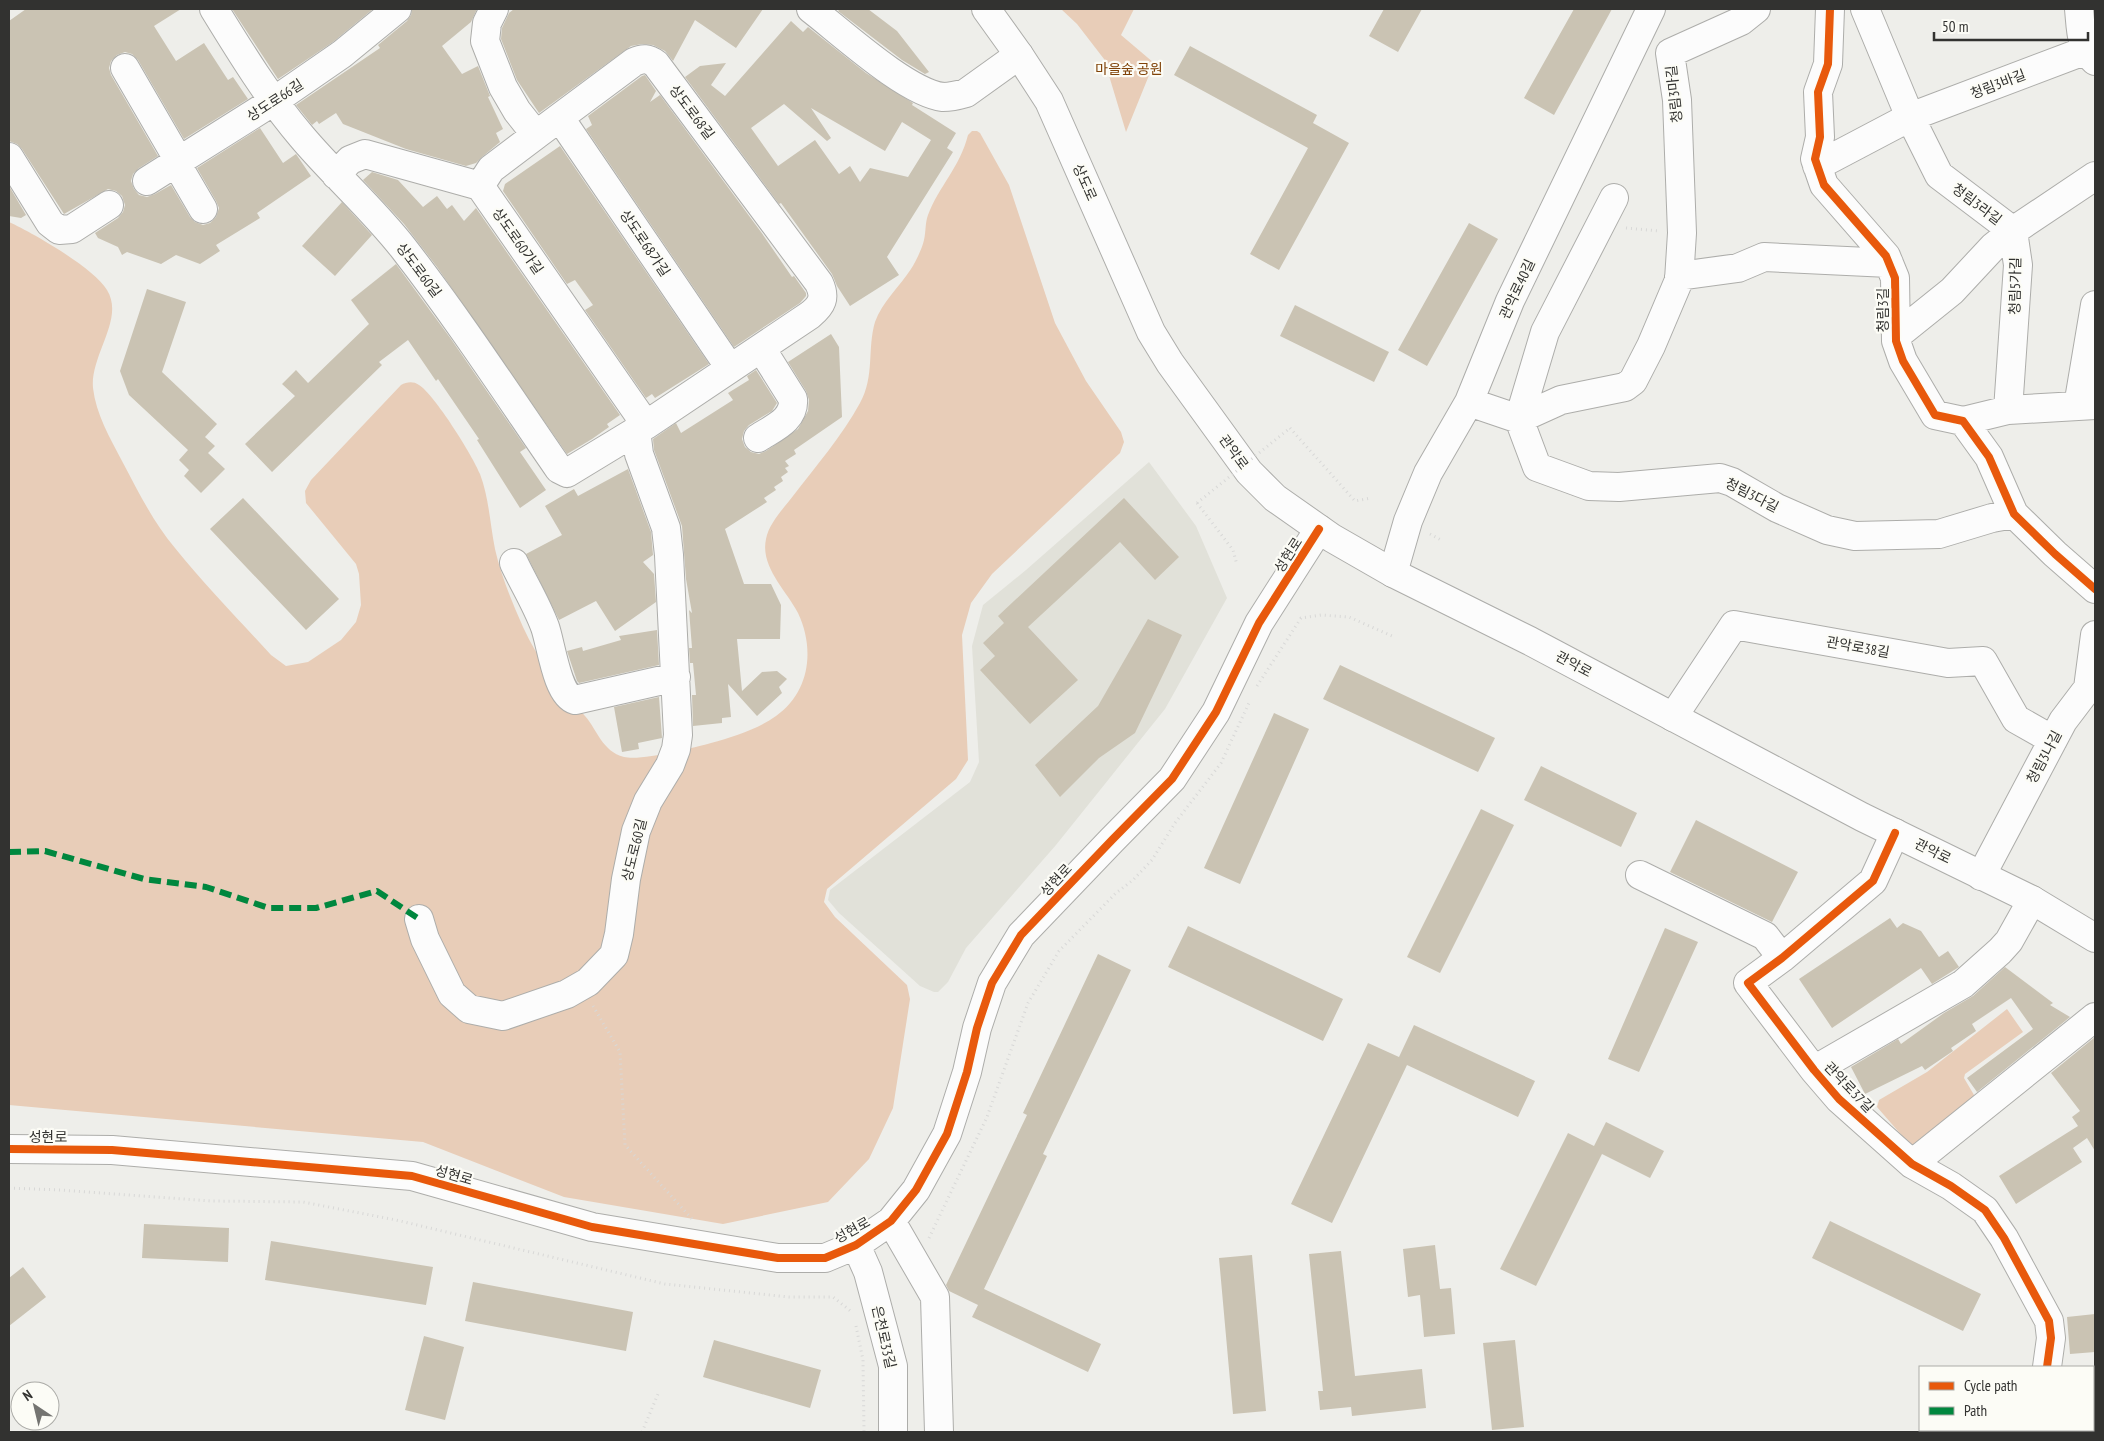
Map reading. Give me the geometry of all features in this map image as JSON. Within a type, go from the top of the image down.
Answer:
[{"type":"street","name":"상도로60길","points":[[214,9],[252,72],[274,102],[301,136],[404,249],[562,472],[572,472],[730,368]]},
{"type":"street","name":"상도로66길","points":[[147,181],[274,102],[342,54],[397,9]]},
{"type":"street","points":[[336,175],[350,160],[365,154],[480,186],[490,169],[536,135],[517,110],[504,87],[485,41],[487,23],[494,9]]},
{"type":"street","points":[[811,9],[881,64],[913,84],[943,97],[966,93],[1019,55]]},
{"type":"street","name":"상도로","points":[[986,9],[1049,101],[1151,332],[1170,362]]},
{"type":"street","name":"관악로40길","points":[[1393,573],[1408,521],[1428,473],[1469,402],[1510,301],[1652,9]]},
{"type":"street","name":"청림3마길","points":[[1518,419],[1561,400],[1625,387],[1633,381],[1651,346],[1679,276],[1682,233],[1677,100],[1670,54],[1741,21],[1756,9]]},
{"type":"street","name":"청림3길","points":[[1830,9],[1828,64],[1818,92],[1820,138],[1814,159],[1824,184],[1886,256],[1895,278],[1896,341],[1903,361],[1935,415],[1963,420]]},
{"type":"street","points":[[1866,9],[1910,117]]},
{"type":"street","points":[[2079,9],[2082,40],[2091,56]]},
{"type":"street","name":"청림3바길","points":[[1817,166],[1910,117],[2091,56]]},
{"type":"street","name":"상도로68길","points":[[536,135],[634,62],[642,58],[656,64],[764,206],[820,283],[823,291],[824,298],[820,307],[730,368]]},
{"type":"street","points":[[125,68],[179,161],[182,173],[203,209]]},
{"type":"street","name":"청림3라길","points":[[1896,336],[1952,291],[1993,247],[2013,231],[1939,175],[1910,117]]},
{"type":"street","name":"상도로68가길","points":[[560,118],[730,368]]},
{"type":"street","points":[[9,157],[50,223],[59,230],[72,229],[109,205]]},
{"type":"street","points":[[2013,231],[2095,176]]},
{"type":"street","name":"상도로60가길","points":[[480,186],[641,427]]},
{"type":"street","points":[[1469,402],[1518,419],[1545,332],[1614,198]]},
{"type":"street","name":"청림5가길","points":[[2008,410],[2018,265],[2013,231]]},
{"type":"street","points":[[1679,276],[1738,268],[1764,257],[1889,263]]},
{"type":"street","points":[[2095,305],[2086,406],[2008,410],[1963,420],[1988,457],[2014,514],[2095,589]]},
{"type":"street","points":[[758,438],[788,417],[794,406],[790,394],[761,348]]},
{"type":"street","name":"관악로","points":[[1170,362],[1249,472],[1275,498],[1319,528],[1393,573],[1530,641],[1895,833],[2032,900],[2095,938]]},
{"type":"street","name":"청림3다길","points":[[1518,419],[1537,467],[1589,486],[1619,487],[1720,478],[1732,482],[1777,508],[1827,530],[1856,536],[1939,534],[1992,518],[2014,514]]},
{"type":"street","name":"상도로60길","points":[[419,919],[425,939],[452,994],[469,1009],[503,1016],[567,994],[588,982],[614,955],[636,831],[648,801],[670,765],[676,750],[678,735],[666,528],[639,454],[641,427]]},
{"type":"street","name":"성현로","points":[[9,1149],[112,1150],[412,1176],[592,1227],[778,1258],[826,1258],[856,1245],[891,1221],[916,1190],[947,1134],[967,1072],[977,1028],[992,983],[1022,936],[1172,779],[1216,712],[1259,623],[1319,528]]},
{"type":"street","points":[[514,563],[545,626],[563,690],[570,699],[575,700],[676,678]]},
{"type":"street","name":"관악로38길","points":[[1673,717],[1734,625],[1948,663],[1983,661],[2016,719],[2053,740]]},
{"type":"street","name":"청림3나길","points":[[1981,876],[2063,721],[2088,688],[2095,635]]},
{"type":"street","name":"관악로37길","points":[[1895,833],[1873,881],[1782,958],[1748,983],[1814,1070],[1839,1099],[1912,1164],[1951,1186],[1985,1210],[2004,1238],[2049,1321],[2051,1338],[2047,1366]]},
{"type":"street","points":[[1640,876],[1765,936],[1782,958]]},
{"type":"street","points":[[1814,1070],[1963,984],[2000,952],[2032,900]]},
{"type":"street","points":[[1912,1164],[2095,1017]]},
{"type":"street","points":[[891,1221],[934,1298],[939,1432]]},
{"type":"street","name":"은천로33길","points":[[856,1245],[868,1272],[893,1366],[893,1432]]},
{"type":"path","points":[[1600,226],[1682,233]]},
{"type":"path","points":[[1237,566],[1233,550],[1197,503],[1290,428],[1355,501],[1371,498]]},
{"type":"path","points":[[1430,534],[1441,540]]},
{"type":"path","points":[[918,1269],[931,1262],[929,1236],[987,1117],[1028,1004],[1059,951],[1116,893],[1152,860],[1175,823],[1221,763],[1257,686],[1301,618],[1321,615],[1349,617],[1392,636]]},
{"type":"path","points":[[581,986],[620,1052],[625,1145],[693,1220]]},
{"type":"path","points":[[9,1188],[211,1201],[303,1202],[396,1220],[665,1284],[789,1297],[833,1297],[852,1312],[863,1360],[864,1432]]},
{"type":"path","points":[[642,1432],[658,1394]]},
{"type":"shaded area","points":[[1149,462],[1196,526],[1227,598],[1165,709],[1056,845],[966,948],[948,982],[938,992],[934,992],[920,986],[839,913],[828,900],[830,890],[970,782],[979,762],[972,646],[983,605],[1026,570]]},
{"type":"green space","name":"마을숲 공원","points":[[1061,9],[1134,9],[1121,35],[1154,63],[1126,132],[1104,59],[1077,24]]},
{"type":"green space","points":[[972,131],[980,133],[1009,185],[1055,323],[1086,381],[1121,432],[1124,442],[1120,453],[992,574],[971,603],[962,635],[968,760],[956,779],[827,889],[824,902],[835,917],[907,985],[910,999],[893,1108],[869,1159],[828,1202],[723,1224],[564,1197],[423,1142],[9,1105],[9,222],[33,234],[77,262],[100,281],[107,290],[111,301],[112,313],[110,325],[93,376],[95,398],[104,426],[140,495],[167,538],[210,589],[271,655],[286,666],[308,662],[341,640],[356,622],[361,605],[359,574],[356,564],[306,503],[305,491],[311,480],[401,385],[414,383],[419,385],[434,400],[462,440],[476,465],[485,492],[500,569],[519,618],[536,651],[567,696],[590,722],[601,740],[610,750],[624,757],[643,757],[692,748],[745,732],[776,716],[796,695],[806,669],[807,641],[798,613],[770,569],[765,549],[766,539],[770,527],[777,516],[837,439],[860,403],[868,383],[871,342],[875,322],[882,308],[917,259],[924,240],[928,215],[960,157],[968,135]]},
{"type":"green space","points":[[2007,1009],[2023,1032],[1965,1074],[1964,1078],[1974,1095],[1972,1100],[1919,1145],[1911,1146],[1877,1107],[1879,1100],[1927,1072]]},
{"type":"building","points":[[26,9],[181,9],[154,26],[176,61],[204,43],[228,80],[233,77],[248,99],[184,139],[138,60],[132,54],[125,52],[117,55],[111,61],[109,68],[111,75],[158,156],[133,174],[131,181],[139,195],[147,197],[171,185],[195,222],[203,225],[210,223],[216,217],[219,208],[197,168],[260,128],[283,163],[296,154],[311,176],[257,213],[260,218],[216,245],[220,251],[200,264],[176,255],[161,264],[127,252],[122,255],[118,247],[98,238],[95,233],[118,218],[123,212],[125,205],[122,196],[116,191],[108,189],[64,214],[22,149],[17,144],[9,141],[9,21]]},
{"type":"building","points":[[232,9],[373,9],[333,42],[278,79]]},
{"type":"building","points":[[412,9],[477,9],[471,22],[442,46],[462,74],[478,66],[490,96],[488,97],[503,129],[496,133],[500,142],[476,163],[466,166],[406,149],[343,124],[336,113],[319,124],[317,121],[312,125],[296,105],[380,48],[378,45],[407,21]]},
{"type":"building","points":[[514,9],[763,9],[736,48],[695,20],[673,61],[665,51],[653,45],[631,46],[539,113],[517,80],[501,39],[502,28],[509,13]]},
{"type":"building","points":[[840,9],[868,9],[897,31],[929,72],[925,74],[902,60],[838,11]]},
{"type":"building","points":[[1384,9],[1422,9],[1398,52],[1369,36]]},
{"type":"building","points":[[1574,9],[1612,9],[1554,115],[1524,98]]},
{"type":"building","points":[[791,21],[803,32],[808,27],[866,73],[956,133],[947,148],[953,152],[887,257],[899,275],[850,306],[837,286],[832,274],[781,203],[779,204],[685,77],[700,66],[726,63],[711,85],[725,96]],"holes":[[[784,104],[827,141],[831,138],[811,108],[885,151],[902,122],[931,140],[908,177],[870,168],[860,182],[850,166],[839,174],[815,140],[778,166],[751,128]]]},
{"type":"building","points":[[1190,46],[1317,115],[1313,123],[1349,143],[1279,270],[1250,254],[1308,148],[1174,75]]},
{"type":"building","points":[[645,75],[656,91],[650,102],[660,95],[792,277],[794,276],[806,293],[806,296],[800,303],[734,347],[586,129],[592,125],[588,116]]},
{"type":"building","points":[[560,146],[709,364],[655,398],[652,394],[646,398],[585,310],[593,305],[575,280],[567,284],[503,191],[505,184]]},
{"type":"building","points":[[372,172],[398,180],[423,207],[437,196],[447,209],[452,205],[464,221],[476,208],[620,415],[607,424],[609,427],[567,454],[437,267],[404,224],[363,180]]},
{"type":"building","points":[[9,186],[26,215],[21,218],[9,216]]},
{"type":"building","points":[[342,202],[372,235],[335,276],[302,246]]},
{"type":"building","points":[[1469,223],[1498,239],[1427,366],[1398,350]]},
{"type":"building","points":[[396,264],[451,339],[526,448],[520,452],[546,490],[520,508],[477,440],[479,439],[438,379],[436,381],[408,340],[379,362],[382,365],[272,472],[245,444],[295,396],[282,384],[296,370],[308,383],[369,324],[351,300]]},
{"type":"building","points":[[147,289],[186,302],[162,372],[217,424],[205,437],[215,446],[208,453],[225,469],[201,493],[184,476],[189,470],[179,460],[188,450],[129,395],[120,371]]},
{"type":"building","points":[[1295,305],[1389,352],[1374,382],[1280,336]]},
{"type":"building","points":[[831,334],[839,347],[842,417],[794,450],[796,454],[785,461],[789,466],[785,468],[788,472],[781,477],[783,481],[774,487],[776,490],[764,498],[767,502],[725,529],[744,584],[771,584],[781,605],[780,639],[737,639],[742,691],[762,672],[777,671],[787,679],[779,687],[782,693],[757,716],[728,684],[731,717],[722,718],[722,723],[693,726],[692,695],[696,695],[693,663],[690,663],[689,648],[692,648],[689,610],[692,613],[686,579],[682,526],[654,450],[653,439],[676,423],[681,433],[733,400],[728,393],[749,380],[747,376],[756,370],[777,403],[772,411],[749,425],[744,431],[742,439],[745,447],[751,452],[759,454],[766,451],[798,429],[808,411],[809,400],[806,391],[788,362]]},
{"type":"building","points":[[628,469],[651,532],[653,555],[643,562],[654,574],[656,602],[615,631],[596,601],[559,620],[526,554],[562,535],[545,506],[574,489],[578,496]]},
{"type":"building","points":[[243,498],[339,599],[306,630],[210,529]]},
{"type":"building","points":[[1124,498],[1179,557],[1155,580],[1120,542],[1028,627],[1078,680],[1030,724],[980,670],[995,656],[983,643],[1004,623],[998,616]]},
{"type":"building","points":[[1148,619],[1182,635],[1135,733],[1099,758],[1060,797],[1035,765],[1098,706]]},
{"type":"building","points":[[657,630],[659,665],[579,683],[577,681],[567,651],[582,647],[583,651],[621,640],[619,636]]},
{"type":"building","points":[[1340,665],[1495,738],[1478,772],[1323,699]]},
{"type":"building","points":[[659,697],[662,738],[638,743],[639,749],[622,752],[614,707]]},
{"type":"building","points":[[1274,713],[1309,729],[1240,884],[1204,868]]},
{"type":"building","points":[[1541,766],[1637,813],[1621,847],[1524,800]]},
{"type":"building","points":[[1481,809],[1514,825],[1440,973],[1407,957]]},
{"type":"building","points":[[1696,820],[1798,872],[1772,922],[1670,872]]},
{"type":"building","points":[[1890,918],[1897,928],[1903,923],[1921,931],[1939,957],[1948,951],[1959,967],[1932,984],[1921,968],[1832,1028],[1799,979]]},
{"type":"building","points":[[1188,926],[1343,999],[1323,1041],[1168,967]]},
{"type":"building","points":[[1665,928],[1698,942],[1639,1072],[1608,1059]]},
{"type":"building","points":[[1098,954],[1131,970],[1043,1154],[1047,1156],[984,1289],[1101,1344],[1088,1372],[972,1317],[978,1305],[949,1291],[946,1285],[1027,1115],[1023,1113]]},
{"type":"building","points":[[2005,967],[2053,1003],[2050,1005],[2070,1017],[1977,1092],[1967,1078],[2033,1029],[2011,998],[1972,1024],[1976,1031],[1951,1048],[1953,1051],[1925,1070],[1922,1066],[1865,1094],[1851,1067],[1898,1039],[1901,1044],[1944,1013],[1973,996]]},
{"type":"building","points":[[1414,1025],[1535,1081],[1518,1117],[1407,1065],[1332,1223],[1291,1204],[1368,1043],[1399,1057]]},
{"type":"building","points":[[2095,1037],[2095,1151],[2087,1138],[2073,1148],[2082,1162],[2016,1204],[1999,1176],[2078,1126],[2072,1117],[2080,1111],[2051,1073]]},
{"type":"building","points":[[1606,1122],[1664,1151],[1650,1178],[1602,1154],[1536,1286],[1500,1269],[1568,1133],[1594,1146]]},
{"type":"building","points":[[1830,1221],[1981,1294],[1963,1331],[1812,1258]]},
{"type":"building","points":[[144,1224],[229,1228],[228,1262],[142,1258]]},
{"type":"building","points":[[271,1241],[433,1267],[426,1305],[265,1280]]},
{"type":"building","points":[[1435,1245],[1440,1289],[1451,1288],[1455,1334],[1424,1337],[1420,1295],[1408,1297],[1403,1249]]},
{"type":"building","points":[[1341,1251],[1355,1376],[1422,1369],[1426,1408],[1352,1416],[1351,1407],[1320,1410],[1318,1391],[1323,1391],[1309,1254]]},
{"type":"building","points":[[1252,1255],[1266,1411],[1233,1414],[1219,1258]]},
{"type":"building","points":[[23,1267],[46,1297],[9,1326],[9,1278]]},
{"type":"building","points":[[473,1282],[633,1312],[626,1351],[465,1321]]},
{"type":"building","points":[[2095,1314],[2095,1352],[2070,1354],[2067,1317]]},
{"type":"building","points":[[424,1336],[464,1347],[445,1420],[405,1410]]},
{"type":"building","points":[[714,1340],[821,1370],[810,1408],[703,1377]]},
{"type":"building","points":[[1515,1340],[1524,1427],[1492,1430],[1483,1343]]},
{"type":"marked path","points":[[9,852],[45,851],[144,879],[206,887],[269,908],[316,908],[377,891],[419,919]]},
{"type":"cycle path","points":[[1830,9],[1828,64],[1818,92],[1820,137],[1815,159],[1824,185],[1886,256],[1895,278],[1896,341],[1903,361],[1935,415],[1963,421],[1989,457],[2014,514],[2095,589]]},
{"type":"cycle path","points":[[9,1149],[112,1150],[412,1176],[592,1227],[778,1258],[825,1258],[856,1245],[891,1221],[916,1190],[947,1134],[967,1072],[977,1028],[992,983],[1021,935],[1172,779],[1216,712],[1259,623],[1319,529]]},
{"type":"cycle path","points":[[1895,833],[1873,881],[1782,958],[1748,983],[1814,1070],[1839,1099],[1912,1164],[1951,1186],[1985,1210],[2004,1238],[2049,1321],[2051,1338],[2047,1366]]}]
